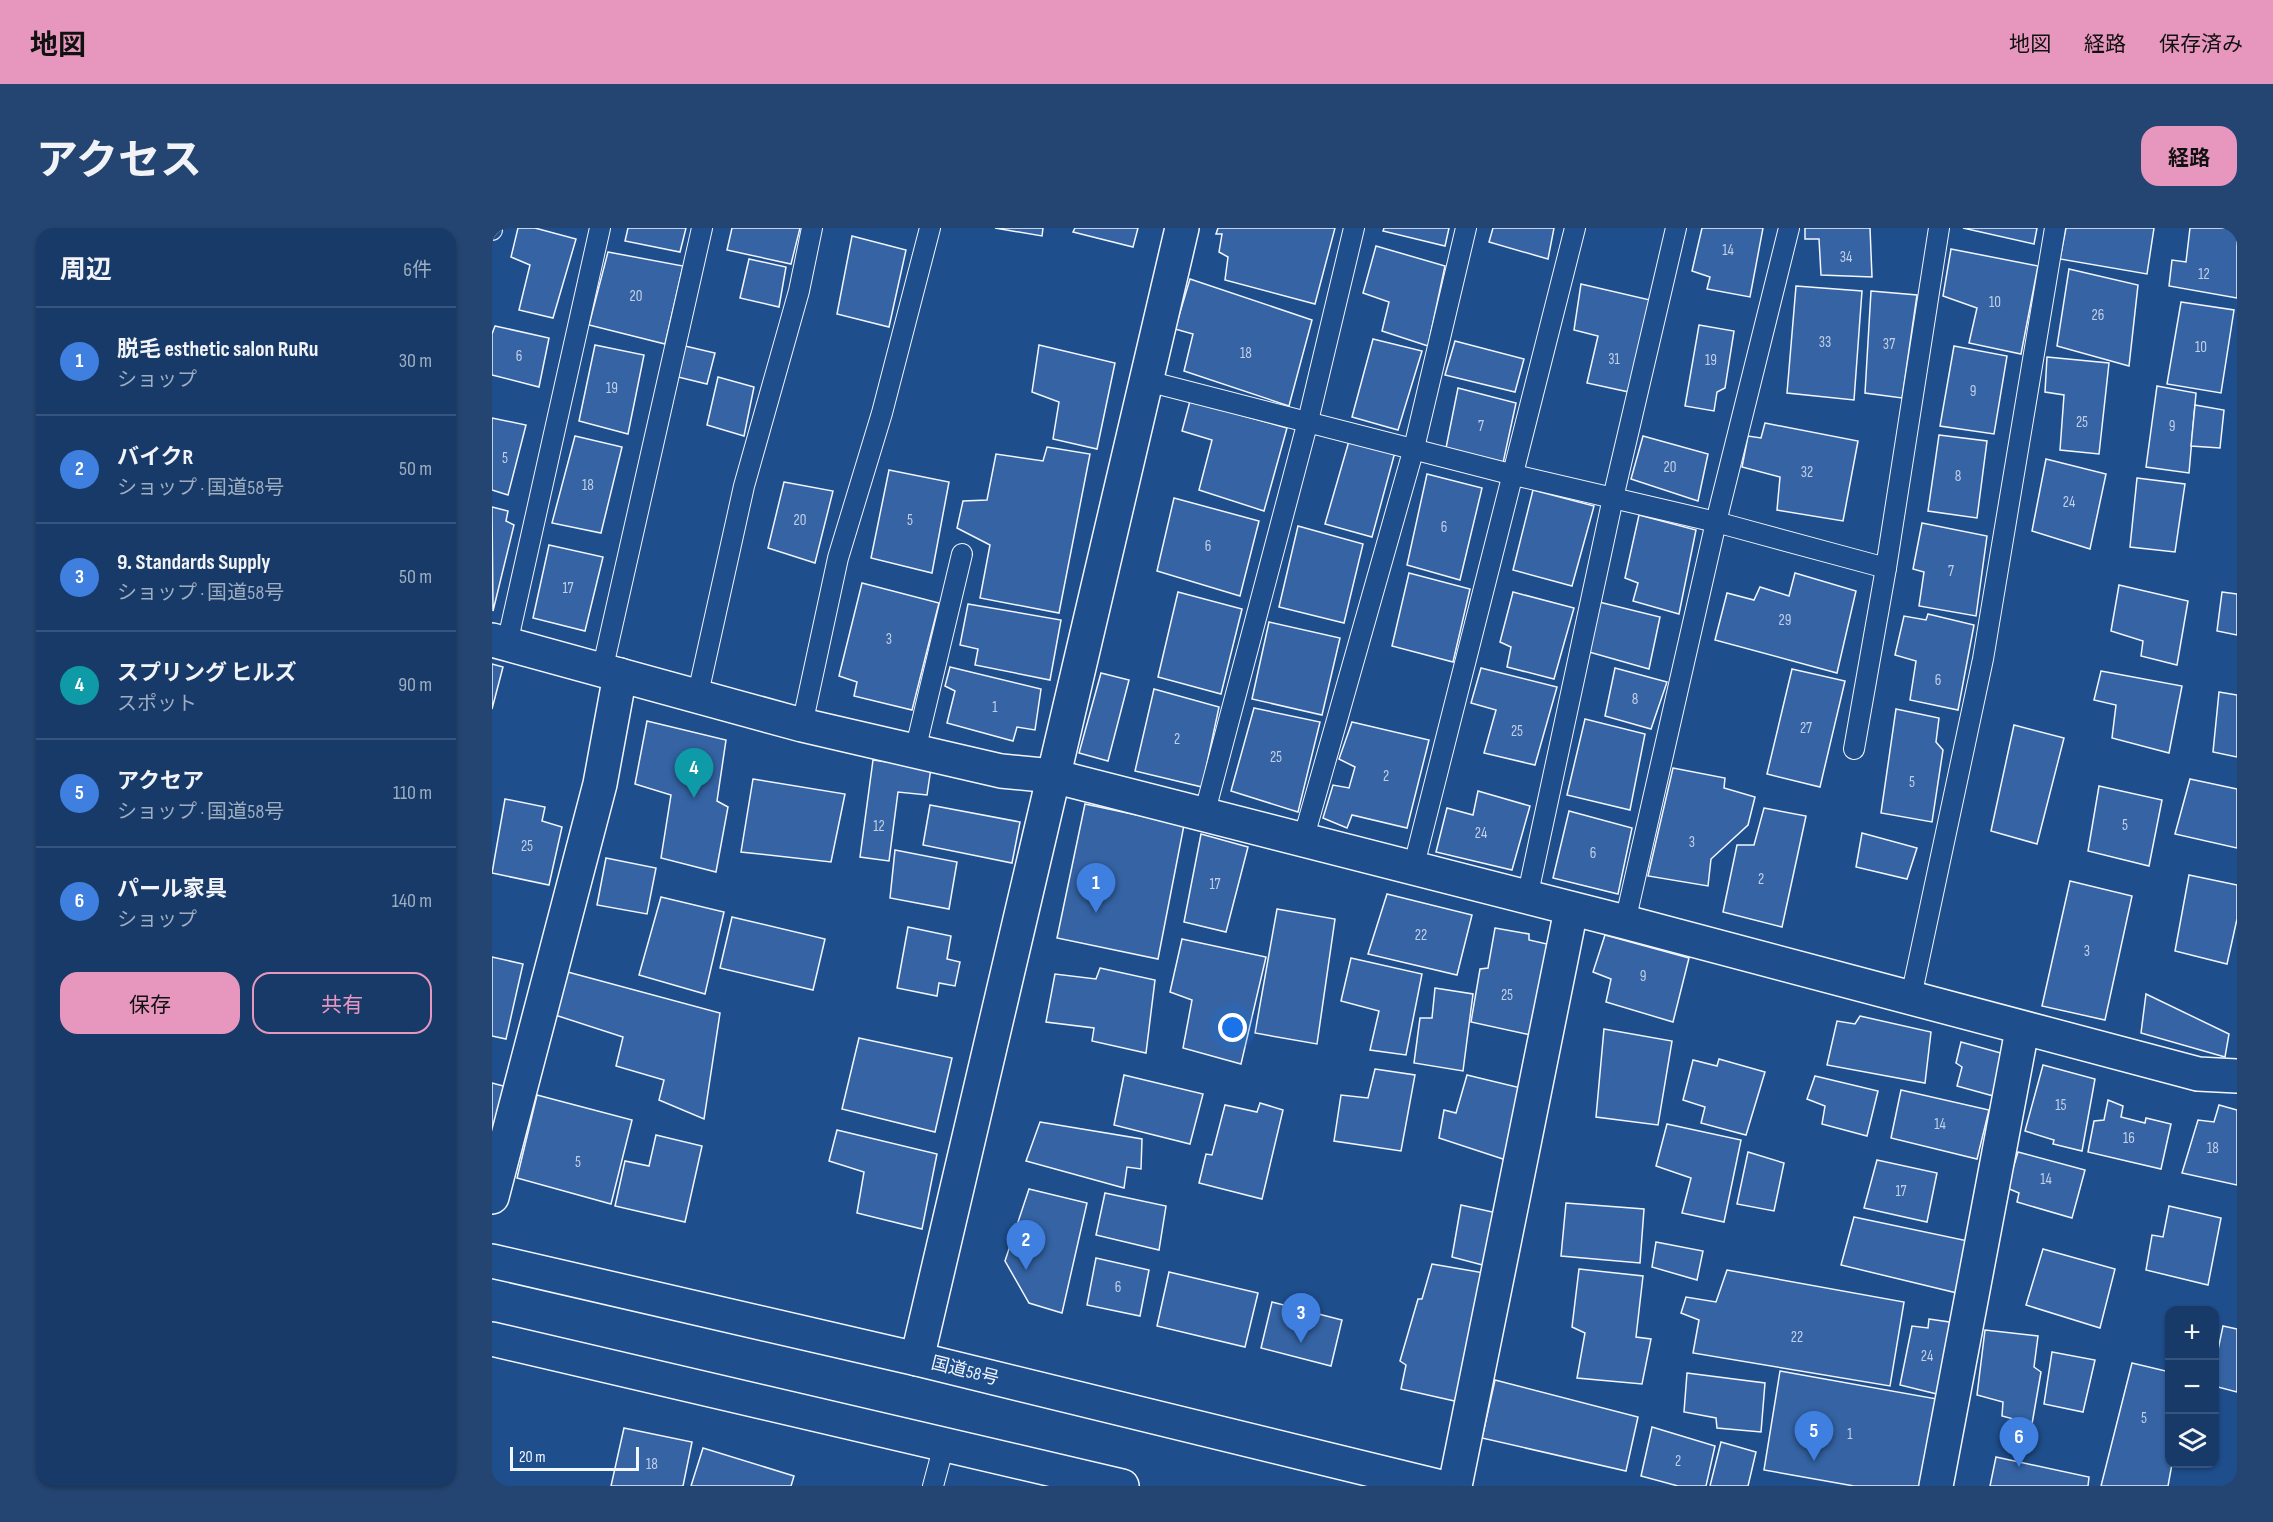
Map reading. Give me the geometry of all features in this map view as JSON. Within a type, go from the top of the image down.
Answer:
[{"type":"main road","points":[[917,1359],[1182,228]]},
{"type":"main road","points":[[500,642],[802,726],[1001,771],[1053,776],[1571,910],[1626,922],[1911,997],[2022,1030],[2198,1074],[2237,1076]]},
{"type":"main road","points":[[492,1197],[600,784],[611,673]]},
{"type":"main road","points":[[1455,1486],[1571,910]]},
{"type":"main road","points":[[1936,1486],[2022,1030]]},
{"type":"main road","name":"国道58号","points":[[492,1261],[917,1359],[1437,1486]]},
{"type":"main road","points":[[492,1339],[1122,1486]]},
{"type":"lane","points":[[500,642],[600,228]]},
{"type":"lane","points":[[611,673],[702,228]]},
{"type":"lane","points":[[697,698],[744,486],[799,291],[812,228]]},
{"type":"lane","points":[[802,726],[838,558],[882,413],[930,228]]},
{"type":"lane","points":[[1204,815],[1308,421],[1354,228]]},
{"type":"lane","points":[[1303,840],[1414,448],[1466,228]]},
{"type":"lane","points":[[1413,869],[1575,228]]},
{"type":"lane","points":[[1527,898],[1613,498],[1676,228]]},
{"type":"lane","points":[[1626,922],[1716,522],[1789,228]]},
{"type":"lane","points":[[1854,749],[1886,568],[1939,228]]},
{"type":"lane","points":[[1911,997],[1983,659],[2055,228]]},
{"type":"lane","points":[[1147,381],[1514,475],[1716,522],[1886,568]]},
{"type":"lane","points":[[915,751],[962,554]]},
{"type":"lane","points":[[933,1486],[944,1445]]},
{"type":"building","points":[[518,228],[535,228],[576,239],[553,318],[519,310],[530,265],[511,257]]},
{"type":"building","points":[[628,228],[686,228],[680,252],[625,241]]},
{"type":"building","points":[[732,228],[800,228],[791,264],[727,250]]},
{"type":"building","points":[[995,228],[1043,228],[1042,236]]},
{"type":"building","points":[[1075,228],[1138,228],[1133,247],[1073,232]]},
{"type":"building","points":[[1218,228],[1335,228],[1315,304],[1225,280],[1228,257],[1219,252],[1222,234],[1216,234]]},
{"type":"building","points":[[1384,228],[1449,228],[1445,246],[1383,231]]},
{"type":"building","points":[[1493,228],[1554,228],[1548,259],[1489,242]]},
{"type":"building","points":[[1702,228],[1763,228],[1750,297],[1707,289],[1710,277],[1692,271]]},
{"type":"building","points":[[1805,228],[1870,228],[1872,277],[1821,275],[1819,239],[1805,239]]},
{"type":"building","points":[[1963,228],[2037,228],[2034,244]]},
{"type":"building","points":[[2066,228],[2154,228],[2147,274],[2060,259]]},
{"type":"building","points":[[2190,228],[2237,228],[2237,298],[2169,286],[2172,260],[2186,262]]},
{"type":"building","points":[[852,236],[906,250],[889,327],[837,314]]},
{"type":"building","points":[[1376,246],[1445,266],[1428,346],[1382,331],[1389,302],[1363,293]]},
{"type":"building","points":[[1951,249],[2038,266],[2021,354],[1969,343],[1977,308],[1943,296]]},
{"type":"building","points":[[608,252],[683,266],[665,344],[589,325]]},
{"type":"building","points":[[749,259],[786,267],[779,307],[740,298]]},
{"type":"building","points":[[2069,269],[2138,285],[2129,366],[2057,346]]},
{"type":"building","points":[[1190,279],[1312,320],[1289,406],[1184,371],[1193,334],[1175,329]]},
{"type":"building","points":[[1581,284],[1650,300],[1629,392],[1587,383],[1598,336],[1574,330]]},
{"type":"building","points":[[1796,286],[1862,291],[1854,400],[1787,393]]},
{"type":"building","points":[[1871,291],[1917,295],[1902,398],[1865,393]]},
{"type":"building","points":[[2181,302],[2234,310],[2221,393],[2167,384]]},
{"type":"building","points":[[1699,325],[1734,331],[1725,388],[1717,392],[1714,411],[1685,406]]},
{"type":"building","points":[[495,326],[549,338],[539,387],[492,375],[492,334]]},
{"type":"building","points":[[1373,339],[1422,351],[1398,430],[1352,417]]},
{"type":"building","points":[[1455,341],[1524,359],[1515,392],[1445,375]]},
{"type":"building","points":[[595,345],[644,355],[628,434],[579,421]]},
{"type":"building","points":[[1039,345],[1115,363],[1097,449],[1053,439],[1059,402],[1032,392]]},
{"type":"building","points":[[685,346],[715,353],[707,384],[678,377]]},
{"type":"building","points":[[1954,346],[2007,356],[1994,434],[1940,426]]},
{"type":"building","points":[[2047,357],[2109,363],[2099,454],[2060,450],[2064,395],[2045,392]]},
{"type":"building","points":[[718,377],[754,387],[744,436],[707,425]]},
{"type":"building","points":[[2157,386],[2196,393],[2189,473],[2146,467]]},
{"type":"building","points":[[1458,388],[1516,403],[1503,463],[1446,448]]},
{"type":"building","points":[[1190,401],[1287,428],[1264,511],[1199,490],[1212,440],[1182,431]]},
{"type":"building","points":[[2195,405],[2224,410],[2220,448],[2191,446]]},
{"type":"building","points":[[492,418],[526,425],[508,495],[492,490]]},
{"type":"building","points":[[1765,423],[1858,441],[1843,521],[1777,510],[1780,477],[1742,467],[1748,436],[1761,438]]},
{"type":"building","points":[[1939,435],[1987,441],[1977,518],[1928,511]]},
{"type":"building","points":[[575,436],[622,447],[601,533],[552,523]]},
{"type":"building","points":[[1643,436],[1708,454],[1698,501],[1631,479]]},
{"type":"building","points":[[1349,441],[1395,452],[1372,537],[1325,524]]},
{"type":"building","points":[[1047,447],[1090,454],[1059,613],[980,598],[990,545],[957,528],[963,501],[987,500],[996,454],[1043,461]]},
{"type":"building","points":[[2046,459],[2106,474],[2090,549],[2032,531]]},
{"type":"building","points":[[889,470],[949,482],[932,573],[871,558]]},
{"type":"building","points":[[1427,474],[1482,488],[1460,580],[1407,565]]},
{"type":"building","points":[[2137,478],[2185,484],[2175,552],[2130,547]]},
{"type":"building","points":[[784,482],[833,491],[815,563],[768,548]]},
{"type":"building","points":[[1533,490],[1594,506],[1572,586],[1513,570]]},
{"type":"building","points":[[1174,498],[1259,521],[1240,596],[1157,571]]},
{"type":"building","points":[[492,507],[508,511],[506,521],[514,525],[493,611]]},
{"type":"building","points":[[1639,515],[1696,530],[1679,614],[1633,601],[1638,583],[1625,578]]},
{"type":"building","points":[[1922,523],[1987,536],[1976,616],[1919,606],[1924,572],[1913,569]]},
{"type":"building","points":[[1298,526],[1363,544],[1344,623],[1279,607]]},
{"type":"building","points":[[549,545],[603,557],[585,631],[533,618]]},
{"type":"building","points":[[1409,573],[1470,589],[1453,662],[1392,646]]},
{"type":"building","points":[[1795,573],[1856,591],[1837,673],[1715,640],[1727,593],[1754,600],[1760,587],[1789,596]]},
{"type":"building","points":[[862,583],[939,603],[912,710],[854,696],[857,682],[839,676]]},
{"type":"building","points":[[2119,585],[2188,601],[2177,665],[2141,656],[2143,641],[2111,631]]},
{"type":"building","points":[[1178,592],[1242,609],[1221,694],[1158,677]]},
{"type":"building","points":[[1513,592],[1574,608],[1554,679],[1507,667],[1511,647],[1500,642]]},
{"type":"building","points":[[2222,592],[2237,594],[2237,635],[2217,631]]},
{"type":"building","points":[[1599,602],[1660,617],[1649,669],[1589,652]]},
{"type":"building","points":[[968,604],[1061,620],[1050,680],[975,665],[978,649],[960,645]]},
{"type":"building","points":[[1928,614],[1974,625],[1958,710],[1910,700],[1916,661],[1895,655],[1904,616],[1926,620]]},
{"type":"building","points":[[1269,622],[1340,638],[1322,715],[1252,699]]},
{"type":"building","points":[[492,664],[503,667],[492,709]]},
{"type":"building","points":[[950,667],[1041,689],[1035,730],[1017,727],[1013,741],[947,723],[955,691],[945,686]]},
{"type":"building","points":[[1481,668],[1557,687],[1535,765],[1484,753],[1496,710],[1471,703]]},
{"type":"building","points":[[1615,668],[1667,682],[1651,729],[1605,716]]},
{"type":"building","points":[[1792,669],[1845,681],[1820,787],[1767,774]]},
{"type":"building","points":[[2101,671],[2182,686],[2169,753],[2112,738],[2116,705],[2094,700]]},
{"type":"building","points":[[1101,673],[1129,680],[1108,761],[1079,753]]},
{"type":"building","points":[[1154,689],[1219,707],[1202,787],[1135,771]]},
{"type":"building","points":[[2219,692],[2237,695],[2237,757],[2213,752]]},
{"type":"building","points":[[1254,708],[1320,722],[1298,812],[1231,791]]},
{"type":"building","points":[[1896,709],[1939,718],[1936,742],[1943,750],[1932,822],[1881,813]]},
{"type":"building","points":[[1585,719],[1645,734],[1630,810],[1567,795]]},
{"type":"building","points":[[647,721],[726,740],[717,801],[728,807],[716,872],[661,858],[671,795],[635,784]]},
{"type":"building","points":[[1352,722],[1429,740],[1407,828],[1352,815],[1347,828],[1323,818],[1333,785],[1349,788],[1355,767],[1339,759]]},
{"type":"building","points":[[2014,725],[2064,738],[2037,844],[1991,831]]},
{"type":"building","points":[[873,760],[931,768],[927,795],[898,792],[889,861],[860,857]]},
{"type":"building","points":[[1673,768],[1725,778],[1724,788],[1755,797],[1748,825],[1711,859],[1708,886],[1648,876]]},
{"type":"building","points":[[753,779],[845,794],[831,862],[741,852]]},
{"type":"building","points":[[2190,779],[2237,789],[2237,848],[2175,834]]},
{"type":"building","points":[[2099,786],[2162,800],[2149,866],[2088,851]]},
{"type":"building","points":[[1478,791],[1530,806],[1512,870],[1436,852],[1447,808],[1473,815]]},
{"type":"building","points":[[505,799],[545,807],[542,821],[562,827],[549,885],[492,873]]},
{"type":"building","points":[[1085,804],[1184,825],[1158,959],[1057,938]]},
{"type":"building","points":[[930,805],[1020,822],[1012,863],[923,845]]},
{"type":"building","points":[[1764,808],[1806,816],[1782,927],[1723,912],[1737,845],[1754,845]]},
{"type":"building","points":[[1569,811],[1632,828],[1618,894],[1553,878]]},
{"type":"building","points":[[1862,833],[1917,848],[1907,879],[1856,867]]},
{"type":"building","points":[[1201,834],[1248,847],[1226,932],[1184,922]]},
{"type":"building","points":[[895,850],[957,862],[949,909],[890,898]]},
{"type":"building","points":[[606,858],[656,868],[647,914],[597,905]]},
{"type":"building","points":[[2189,875],[2237,885],[2237,919],[2227,964],[2175,951]]},
{"type":"building","points":[[2070,881],[2132,896],[2105,1020],[2042,1006]]},
{"type":"building","points":[[1387,894],[1472,915],[1457,975],[1368,954]]},
{"type":"building","points":[[661,897],[724,912],[705,994],[639,975]]},
{"type":"building","points":[[1277,909],[1335,919],[1317,1044],[1255,1033]]},
{"type":"building","points":[[732,917],[825,939],[813,990],[720,968]]},
{"type":"building","points":[[908,927],[951,936],[947,959],[960,962],[955,986],[939,983],[937,996],[897,988]]},
{"type":"building","points":[[1495,928],[1529,934],[1529,940],[1547,944],[1531,1035],[1471,1022],[1480,969],[1488,968]]},
{"type":"building","points":[[1605,935],[1689,958],[1673,1022],[1606,1002],[1611,979],[1593,972]]},
{"type":"building","points":[[1182,939],[1266,957],[1241,1064],[1183,1048],[1192,1000],[1170,992]]},
{"type":"building","points":[[492,957],[523,964],[506,1039],[492,1036]]},
{"type":"building","points":[[1351,958],[1422,974],[1406,1055],[1370,1050],[1379,1011],[1341,1001]]},
{"type":"building","points":[[1100,968],[1155,980],[1146,1053],[1092,1041],[1094,1028],[1046,1022],[1055,974],[1096,979]]},
{"type":"building","points":[[564,971],[720,1013],[704,1119],[659,1100],[664,1080],[616,1066],[623,1037],[552,1014]]},
{"type":"building","points":[[1435,988],[1473,994],[1463,1071],[1414,1063],[1420,1018],[1432,1018]]},
{"type":"building","points":[[2146,994],[2229,1034],[2225,1057],[2141,1033]]},
{"type":"building","points":[[1860,1016],[1931,1032],[1925,1083],[1827,1065],[1837,1021],[1855,1024]]},
{"type":"building","points":[[1604,1029],[1672,1041],[1658,1125],[1596,1117]]},
{"type":"building","points":[[859,1038],[952,1058],[935,1132],[842,1109]]},
{"type":"building","points":[[1961,1042],[2008,1055],[1997,1097],[1957,1086],[1962,1067],[1956,1063]]},
{"type":"building","points":[[1719,1059],[1765,1072],[1746,1135],[1701,1123],[1705,1107],[1683,1100],[1693,1060],[1717,1066]]},
{"type":"building","points":[[2043,1065],[2095,1079],[2082,1151],[2053,1144],[2054,1140],[2025,1131]]},
{"type":"building","points":[[1375,1069],[1415,1075],[1401,1151],[1334,1141],[1341,1095],[1368,1098]]},
{"type":"building","points":[[1124,1075],[1203,1094],[1190,1144],[1114,1125]]},
{"type":"building","points":[[1467,1075],[1525,1089],[1509,1161],[1439,1138],[1444,1110],[1456,1113]]},
{"type":"building","points":[[1815,1076],[1878,1091],[1867,1136],[1822,1124],[1825,1106],[1807,1099]]},
{"type":"building","points":[[492,1083],[507,1087],[492,1143]]},
{"type":"building","points":[[1901,1090],[1989,1110],[1977,1159],[1891,1138]]},
{"type":"building","points":[[537,1095],[632,1120],[611,1204],[517,1178]]},
{"type":"building","points":[[2108,1100],[2123,1106],[2121,1117],[2145,1123],[2146,1118],[2171,1124],[2161,1169],[2088,1152],[2094,1121],[2104,1120]]},
{"type":"building","points":[[1260,1103],[1283,1110],[1262,1199],[1199,1183],[1206,1154],[1212,1155],[1225,1105],[1257,1112]]},
{"type":"building","points":[[2219,1105],[2237,1110],[2237,1185],[2182,1173],[2198,1120],[2214,1122]]},
{"type":"building","points":[[1040,1122],[1142,1139],[1141,1169],[1127,1167],[1124,1188],[1026,1161]]},
{"type":"building","points":[[1667,1124],[1741,1140],[1724,1222],[1682,1213],[1691,1178],[1656,1166]]},
{"type":"building","points":[[837,1130],[937,1154],[922,1229],[857,1213],[864,1172],[829,1161]]},
{"type":"building","points":[[656,1135],[702,1146],[685,1222],[615,1206],[625,1161],[649,1166]]},
{"type":"building","points":[[1748,1152],[1784,1163],[1774,1211],[1737,1204]]},
{"type":"building","points":[[2018,1152],[2085,1170],[2072,1218],[2017,1202],[2019,1193],[2007,1188]]},
{"type":"building","points":[[1877,1160],[1937,1173],[1927,1222],[1864,1208]]},
{"type":"building","points":[[1029,1189],[1087,1203],[1062,1313],[1029,1303],[1005,1261]]},
{"type":"building","points":[[1105,1193],[1166,1206],[1159,1250],[1096,1235]]},
{"type":"building","points":[[1566,1203],[1644,1209],[1640,1263],[1561,1256]]},
{"type":"building","points":[[1461,1205],[1506,1215],[1494,1268],[1452,1257]]},
{"type":"building","points":[[2169,1206],[2221,1218],[2208,1285],[2146,1270],[2152,1235],[2163,1237]]},
{"type":"building","points":[[1854,1217],[1968,1241],[1957,1293],[1841,1265]]},
{"type":"building","points":[[1656,1242],[1703,1251],[1697,1280],[1652,1267]]},
{"type":"building","points":[[2043,1249],[2115,1269],[2100,1328],[2026,1305]]},
{"type":"building","points":[[1096,1258],[1149,1270],[1140,1316],[1087,1305]]},
{"type":"building","points":[[1432,1264],[1490,1274],[1468,1404],[1401,1389],[1406,1365],[1400,1361],[1418,1299],[1422,1299]]},
{"type":"building","points":[[1579,1269],[1643,1276],[1636,1337],[1651,1339],[1642,1384],[1577,1378],[1585,1333],[1572,1327]]},
{"type":"building","points":[[1727,1270],[1904,1302],[1890,1386],[1693,1353],[1699,1320],[1681,1313],[1686,1297],[1716,1302]]},
{"type":"building","points":[[1169,1272],[1258,1293],[1245,1347],[1157,1326]]},
{"type":"building","points":[[1272,1302],[1342,1320],[1331,1366],[1261,1348]]},
{"type":"building","points":[[1929,1319],[1956,1323],[1941,1395],[1900,1385],[1912,1326],[1928,1328]]},
{"type":"building","points":[[2223,1326],[2237,1329],[2237,1392],[2219,1387],[2219,1345]]},
{"type":"building","points":[[1985,1330],[2038,1336],[2034,1367],[2041,1372],[2032,1424],[2002,1416],[2003,1402],[1977,1395]]},
{"type":"building","points":[[2052,1352],[2095,1360],[2083,1412],[2044,1404]]},
{"type":"building","points":[[2132,1363],[2165,1371],[2165,1468],[2171,1468],[2168,1486],[2101,1486]]},
{"type":"building","points":[[1780,1371],[1937,1399],[1921,1486],[1854,1486],[1764,1470]]},
{"type":"building","points":[[1687,1373],[1765,1383],[1761,1432],[1717,1428],[1716,1418],[1684,1412]]},
{"type":"building","points":[[1495,1380],[1638,1417],[1626,1471],[1482,1438]]},
{"type":"building","points":[[1652,1427],[1715,1446],[1706,1486],[1678,1486],[1641,1476]]},
{"type":"building","points":[[624,1428],[692,1442],[683,1486],[611,1486]]},
{"type":"building","points":[[1721,1442],[1756,1452],[1748,1486],[1710,1486]]},
{"type":"building","points":[[703,1448],[794,1476],[791,1486],[691,1486]]},
{"type":"building","points":[[1996,1457],[2089,1477],[2088,1486],[1990,1486]]},
{"type":"place","name":"スプリング ヒルズ","points":[[694,798]]},
{"type":"place","name":"脱毛 esthetic salon RuRu","points":[[1096,913]]},
{"type":"place","name":"バイクR","points":[[1026,1270]]},
{"type":"place","name":"9. Standards Supply","points":[[1301,1343]]},
{"type":"place","name":"アクセア","points":[[1814,1461]]},
{"type":"place","name":"パール家具","points":[[2019,1467]]}]
